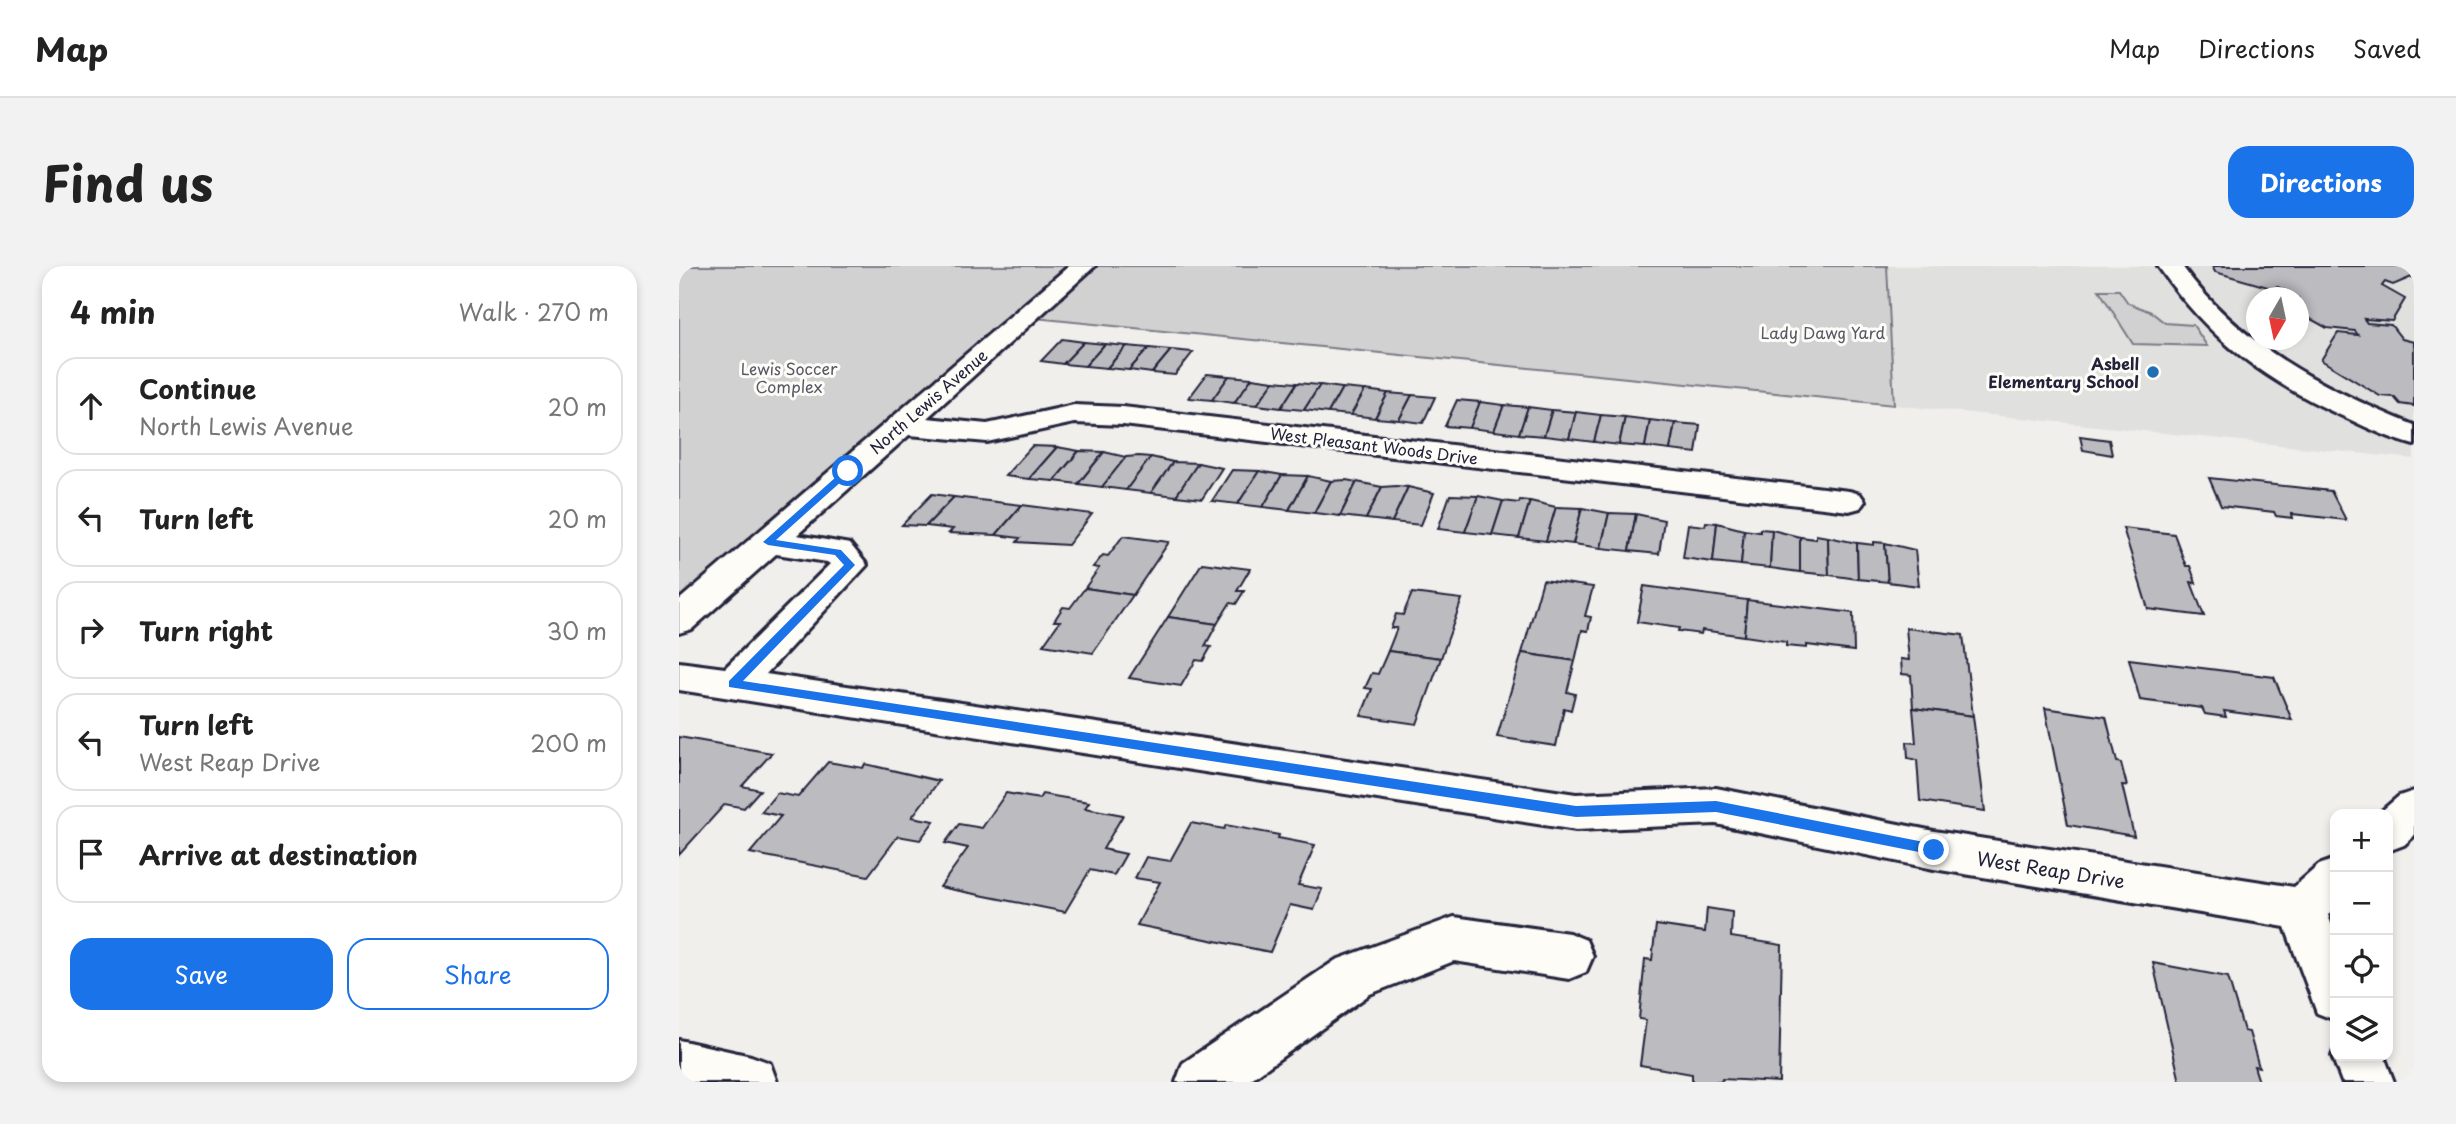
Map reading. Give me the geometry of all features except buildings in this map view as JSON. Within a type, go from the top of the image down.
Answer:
[{"type":"street","name":"North Lewis Avenue","points":[[679,620],[1083,266]]},
{"type":"street","points":[[2170,266],[2188,295],[2217,324],[2286,376],[2359,414],[2414,436]]},
{"type":"street","name":"West Pleasant Woods Drive","points":[[901,425],[987,433],[1074,414],[1123,416],[1849,501]]},
{"type":"street","points":[[733,684],[850,565],[838,552],[768,542]]},
{"type":"street","name":"West Reap Drive","points":[[679,676],[1576,812],[1716,806],[1934,850],[2319,894]]},
{"type":"street","points":[[2393,828],[2414,809]]},
{"type":"street","points":[[2319,894],[2330,964]]},
{"type":"street","points":[[1202,1082],[1353,977],[1454,939],[1569,956]]},
{"type":"street","points":[[2360,1061],[2368,1082]]},
{"type":"street","points":[[679,1066],[751,1082]]},
{"type":"shaded area","name":"Asbell Elementary School","points":[[1887,266],[2414,266],[2414,459],[1894,405]]},
{"type":"green space","points":[[679,266],[1887,266],[1894,405],[1025,317],[679,620]]},
{"type":"green space","points":[[2099,290],[2119,290],[2128,303],[2151,312],[2165,323],[2193,325],[2207,346],[2133,344]]},
{"type":"place","name":"Asbell Elementary School","points":[[2153,372]]},
{"type":"route","points":[[848,471],[768,542],[838,552],[850,565],[733,684],[1576,812],[1716,806],[1934,850]]},
{"type":"park label","name":"Lady Dawg Yard","points":[[1823,332]]},
{"type":"park label","name":"Lewis Soccer Complex","points":[[789,377]]}]
